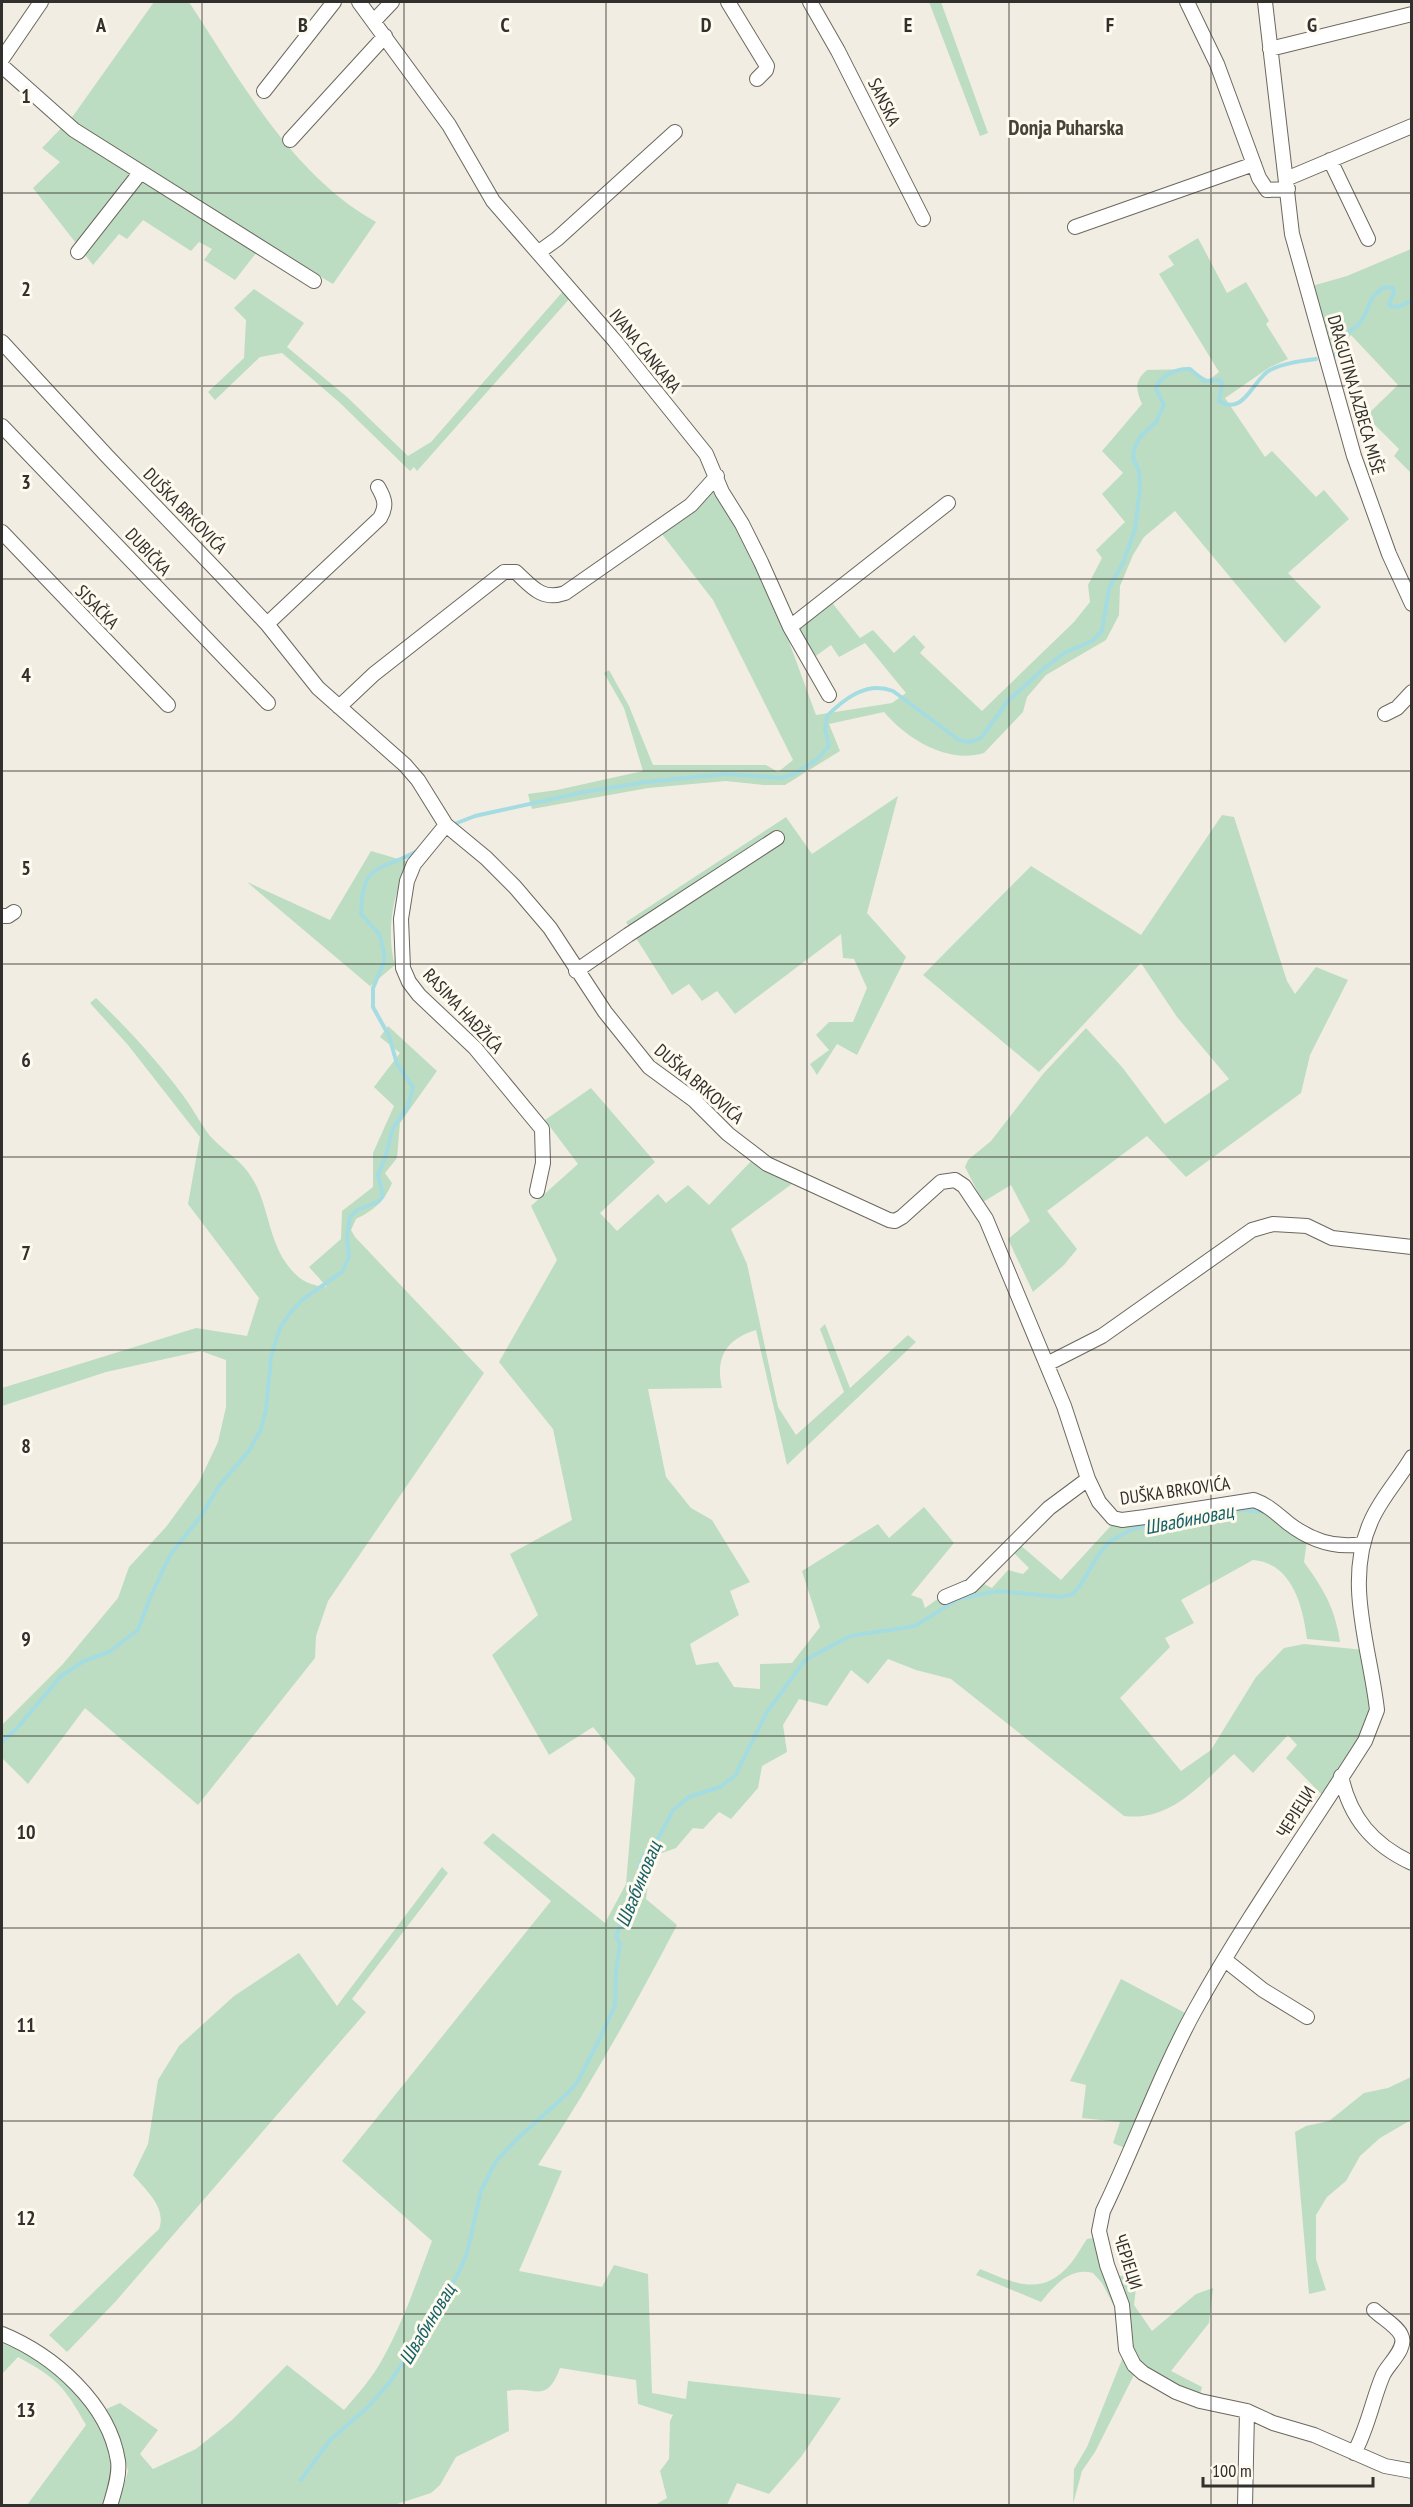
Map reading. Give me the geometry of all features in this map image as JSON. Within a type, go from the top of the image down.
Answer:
[{"type":"street","points":[[2,59],[41,2]]},
{"type":"street","points":[[264,91],[334,2]]},
{"type":"street","name":"IVANA CANKARA","points":[[359,2],[449,125],[493,201],[539,252],[706,454],[722,492],[757,553],[790,627],[829,695]]},
{"type":"street","points":[[374,21],[392,2]]},
{"type":"street","points":[[728,2],[767,66],[757,79]]},
{"type":"street","name":"SANSKA","points":[[810,2],[838,51],[923,219]]},
{"type":"street","points":[[1188,2],[1217,64],[1265,189],[1272,191],[1330,160],[1412,126]]},
{"type":"street","name":"DRAGUTINA JAZBECA MIŠE","points":[[1264,2],[1292,234],[1354,456],[1389,554],[1412,604]]},
{"type":"street","points":[[1270,49],[1412,14]]},
{"type":"street","points":[[290,140],[385,36]]},
{"type":"street","points":[[2,66],[74,130],[314,281]]},
{"type":"street","points":[[539,252],[557,239],[675,132]]},
{"type":"street","points":[[1330,160],[1368,239]]},
{"type":"street","points":[[1075,227],[1254,164]]},
{"type":"street","points":[[78,252],[140,173]]},
{"type":"street","name":"DUŠKA BRKOVIĆA","points":[[2,342],[267,624],[318,688],[405,765],[418,780],[446,825],[486,858],[515,887],[550,928],[576,971],[625,1039],[649,1067],[694,1101],[735,1140],[767,1164],[879,1216],[895,1221],[941,1182],[951,1179],[959,1182],[986,1219],[1064,1406],[1089,1479],[1099,1502],[1113,1518],[1122,1520],[1254,1500],[1265,1504],[1307,1536],[1326,1543],[1348,1547],[1362,1544]]},
{"type":"street","name":"DUBIČKA","points":[[2,426],[268,704]]},
{"type":"street","points":[[339,707],[374,674],[502,573],[508,570],[516,572],[544,596],[565,593],[691,505],[717,476]]},
{"type":"street","points":[[267,624],[380,518],[385,510],[385,502],[378,487]]},
{"type":"street","points":[[790,627],[948,503]]},
{"type":"street","name":"SISAČKA","points":[[2,532],[168,705]]},
{"type":"street","points":[[1385,714],[1397,708],[1412,692]]},
{"type":"street","name":"RASIMA HAĐŽIĆA","points":[[446,825],[414,864],[407,881],[401,919],[403,968],[409,982],[419,995],[474,1048],[542,1129],[543,1155],[537,1191]]},
{"type":"street","points":[[576,971],[777,838]]},
{"type":"street","points":[[1047,1364],[1102,1336],[1252,1230],[1273,1224],[1307,1226],[1332,1238],[1412,1247]]},
{"type":"street","name":"ЧЕРЈЕЦИ","points":[[1412,1457],[1382,1501],[1359,1554],[1360,1606],[1377,1710],[1365,1741],[1195,2011],[1164,2071],[1103,2211],[1099,2231],[1107,2265],[1122,2305],[1126,2349],[1134,2365],[1156,2382],[1200,2401],[1247,2412],[1273,2423],[1314,2435],[1385,2466],[1412,2471]]},
{"type":"street","points":[[945,1597],[971,1586],[1049,1508],[1089,1479]]},
{"type":"street","name":"ЧЕРЈЕЦИ","points":[[1341,1776],[1345,1796],[1359,1822],[1376,1841],[1412,1863]]},
{"type":"street","points":[[1225,1960],[1263,1990],[1307,2017]]},
{"type":"street","points":[[1354,2453],[1366,2427],[1383,2374],[1401,2348],[1402,2341],[1401,2333],[1374,2310]]},
{"type":"street","points":[[2,2334],[36,2350],[86,2394],[101,2415],[119,2462],[110,2505]]},
{"type":"street","points":[[1245,2505],[1247,2412]]},
{"type":"green space","points":[[154,2],[189,2],[248,93],[293,152],[346,202],[376,222],[333,284],[264,243],[235,280],[204,260],[212,249],[199,242],[191,251],[143,220],[127,239],[119,234],[93,265],[33,188],[60,162],[42,148],[73,116]]},
{"type":"green space","points":[[929,2],[941,2],[988,133],[980,136]]},
{"type":"green space","points":[[1198,238],[1227,293],[1246,282],[1269,321],[1266,324],[1288,359],[1270,367],[1225,398],[1265,457],[1272,451],[1316,497],[1324,490],[1349,519],[1288,573],[1321,607],[1285,643],[1175,511],[1144,537],[1133,555],[1120,586],[1119,615],[1106,640],[1046,675],[1027,697],[1023,712],[984,753],[970,756],[956,755],[929,747],[904,731],[884,712],[829,724],[840,751],[785,785],[726,781],[648,788],[532,809],[528,794],[643,771],[624,708],[604,673],[609,670],[629,706],[653,765],[766,765],[778,772],[793,760],[713,600],[658,529],[715,482],[778,612],[816,715],[892,703],[906,693],[865,643],[839,657],[831,645],[813,658],[796,629],[826,595],[860,638],[873,630],[894,653],[914,635],[925,647],[920,653],[982,711],[1074,622],[1090,602],[1088,585],[1102,558],[1096,550],[1125,522],[1102,494],[1123,473],[1102,451],[1142,404],[1138,394],[1140,378],[1147,370],[1190,369],[1209,380],[1219,372],[1159,274],[1174,265],[1168,256]]},
{"type":"green space","points":[[1411,249],[1411,473],[1394,456],[1399,449],[1366,416],[1398,385],[1351,335],[1330,355],[1312,286],[1347,276]]},
{"type":"green space","points":[[254,289],[304,323],[287,347],[347,397],[408,456],[431,442],[565,289],[571,297],[417,471],[414,467],[410,471],[339,402],[282,353],[260,357],[215,400],[208,392],[244,358],[246,320],[234,308]]},
{"type":"green space","points":[[898,796],[867,913],[906,957],[857,1055],[837,1044],[817,1075],[810,1064],[829,1050],[816,1035],[829,1022],[853,1022],[867,988],[854,959],[843,958],[841,934],[735,1014],[717,991],[702,1001],[689,984],[672,995],[626,922],[786,817],[812,854]]},
{"type":"green space","points":[[1222,815],[1234,817],[1287,981],[1295,994],[1316,967],[1348,980],[1310,1055],[1301,1093],[1186,1177],[1147,1136],[1047,1211],[1077,1249],[1064,1265],[1033,1292],[1008,1239],[1030,1221],[1011,1185],[983,1202],[965,1167],[968,1160],[991,1141],[1043,1074],[1086,1028],[1122,1067],[1165,1124],[1229,1079],[1177,1017],[1141,963],[1039,1072],[923,975],[1031,866],[1141,935]]},
{"type":"green space","points":[[371,851],[412,863],[405,873],[395,898],[391,940],[395,965],[370,986],[247,882],[330,920]]},
{"type":"green space","points":[[96,998],[162,1068],[210,1136],[248,1172],[258,1189],[282,1257],[305,1282],[315,1285],[327,1287],[309,1267],[341,1239],[342,1211],[373,1187],[373,1153],[394,1106],[374,1087],[400,1053],[380,1037],[388,1026],[437,1071],[400,1123],[397,1158],[385,1173],[392,1183],[389,1190],[378,1205],[356,1219],[351,1230],[355,1237],[484,1373],[328,1601],[316,1636],[315,1658],[198,1805],[85,1708],[28,1784],[2,1758],[2,1725],[62,1665],[118,1598],[129,1567],[166,1527],[199,1482],[218,1442],[226,1407],[226,1360],[201,1351],[106,1372],[2,1406],[2,1388],[196,1328],[247,1336],[259,1298],[188,1204],[200,1137],[128,1045],[90,1003]]},
{"type":"green space","points":[[591,1088],[655,1162],[600,1213],[617,1231],[658,1194],[666,1203],[688,1185],[709,1205],[758,1154],[804,1175],[731,1229],[747,1264],[778,1407],[796,1435],[844,1392],[820,1329],[825,1324],[850,1388],[908,1335],[916,1342],[787,1465],[756,1330],[737,1339],[725,1351],[720,1368],[722,1388],[648,1389],[666,1477],[691,1508],[712,1520],[750,1582],[730,1591],[739,1615],[690,1644],[696,1665],[718,1662],[734,1687],[760,1689],[760,1664],[792,1663],[820,1627],[802,1571],[878,1524],[889,1538],[924,1507],[954,1543],[911,1595],[922,1599],[925,1608],[953,1588],[978,1581],[992,1588],[1008,1570],[1023,1574],[1029,1568],[1012,1551],[1019,1544],[1061,1580],[1119,1517],[1242,1496],[1308,1534],[1304,1562],[1328,1600],[1340,1642],[1307,1639],[1302,1613],[1293,1588],[1277,1569],[1253,1560],[1181,1600],[1194,1623],[1165,1638],[1170,1647],[1120,1698],[1181,1771],[1211,1750],[1256,1677],[1284,1648],[1304,1644],[1364,1650],[1370,1706],[1365,1731],[1322,1795],[1286,1758],[1297,1745],[1288,1735],[1253,1773],[1234,1754],[1198,1788],[1171,1807],[1157,1813],[1124,1816],[951,1679],[916,1670],[888,1659],[868,1684],[851,1670],[827,1706],[799,1699],[783,1725],[787,1752],[762,1766],[758,1788],[731,1819],[719,1812],[703,1829],[693,1828],[676,1848],[659,1854],[650,1865],[646,1899],[677,1925],[610,2047],[538,2165],[562,2171],[519,2271],[602,2287],[614,2265],[648,2274],[652,2393],[686,2399],[688,2381],[841,2398],[801,2457],[769,2494],[737,2483],[727,2505],[655,2505],[667,2498],[660,2471],[669,2459],[670,2421],[673,2415],[638,2404],[636,2380],[560,2368],[550,2387],[544,2390],[538,2392],[507,2391],[509,2431],[456,2457],[440,2485],[431,2493],[394,2505],[118,2505],[128,2471],[123,2451],[104,2410],[120,2403],[158,2430],[140,2454],[153,2469],[196,2449],[232,2420],[287,2365],[344,2410],[370,2379],[391,2344],[432,2241],[342,2161],[551,1901],[483,1843],[493,1833],[605,1923],[626,1884],[635,1778],[593,1727],[549,1755],[492,1655],[538,1615],[510,1554],[572,1520],[553,1429],[499,1362],[557,1260],[531,1206],[578,1164],[545,1120]]},
{"type":"green space","points":[[442,1867],[448,1873],[352,1999],[366,2012],[116,2301],[67,2352],[49,2335],[159,2229],[161,2221],[158,2207],[133,2175],[148,2144],[158,2080],[179,2046],[234,1996],[299,1953],[337,2006]]},
{"type":"green space","points":[[1121,1979],[1189,2015],[1127,2149],[1113,2143],[1120,2122],[1082,2118],[1086,2085],[1070,2081]]},
{"type":"green space","points":[[1411,2077],[1411,2120],[1380,2138],[1360,2156],[1346,2181],[1327,2197],[1316,2215],[1316,2259],[1326,2290],[1309,2294],[1295,2132],[1306,2126],[1329,2121],[1364,2093],[1388,2088]]},
{"type":"green space","points":[[1092,2238],[1120,2318],[1102,2283],[1093,2273],[1070,2275],[1057,2284],[1041,2302],[976,2275],[980,2269],[1016,2282],[1039,2284],[1050,2281],[1071,2263],[1087,2239]]},
{"type":"green space","points":[[1138,2272],[1134,2305],[1152,2331],[1196,2294],[1213,2288],[1209,2323],[1171,2371],[1202,2387],[1200,2395],[1155,2375],[1142,2366],[1137,2359],[1128,2337],[1116,2277]]},
{"type":"green space","points":[[2,2343],[28,2353],[57,2373],[84,2402],[95,2418],[105,2435],[114,2469],[105,2505],[27,2505],[86,2425],[72,2401],[59,2385],[32,2365],[18,2357],[2,2374]]},
{"type":"green space","points":[[1123,2357],[1135,2373],[1095,2452],[1082,2471],[1073,2504],[1074,2469],[1087,2447]]},
{"type":"waterway","points":[[1332,357],[1338,352],[1347,334],[1360,323],[1372,299],[1379,291],[1385,287],[1393,288],[1394,292],[1389,305],[1395,307],[1412,300]]},
{"type":"waterway","points":[[453,827],[475,816],[584,792],[646,782],[726,774],[781,778],[794,774],[816,760],[829,746],[825,729],[827,716],[857,693],[874,688],[893,691],[959,740],[968,742],[981,738],[1007,702],[1042,670],[1064,653],[1092,641],[1102,631],[1109,588],[1123,563],[1135,529],[1140,489],[1139,471],[1133,458],[1134,449],[1140,437],[1156,422],[1164,405],[1156,389],[1161,380],[1175,371],[1190,369],[1204,381],[1220,380],[1222,384],[1219,401],[1228,405],[1242,401],[1270,370],[1287,364],[1316,359]]},
{"type":"waterway","points":[[2,1742],[18,1727],[61,1676],[84,1661],[109,1652],[138,1630],[170,1555],[201,1516],[219,1486],[249,1451],[261,1429],[266,1410],[271,1357],[280,1328],[302,1300],[342,1272],[349,1257],[347,1238],[350,1217],[357,1210],[378,1202],[383,1196],[378,1175],[393,1128],[408,1106],[413,1087],[397,1064],[389,1036],[373,1007],[373,988],[384,962],[384,952],[379,934],[361,914],[362,896],[365,884],[376,870],[417,851]]},
{"type":"waterway","name":"Швабиновац","points":[[1236,1509],[1264,1512]]},
{"type":"waterway","name":"Швабиновац","points":[[301,2480],[330,2440],[367,2408],[390,2382],[436,2313],[467,2253],[481,2191],[496,2161],[578,2081],[615,2005],[620,1944],[616,1936],[633,1895],[641,1862],[647,1850],[659,1837],[673,1810],[689,1797],[720,1787],[735,1776],[767,1712],[805,1660],[850,1636],[915,1626],[958,1599],[998,1591],[1060,1597],[1073,1594],[1109,1542],[1132,1529],[1178,1518]]},
{"type":"district","name":"Donja Puharska","points":[[1066,128]]}]
